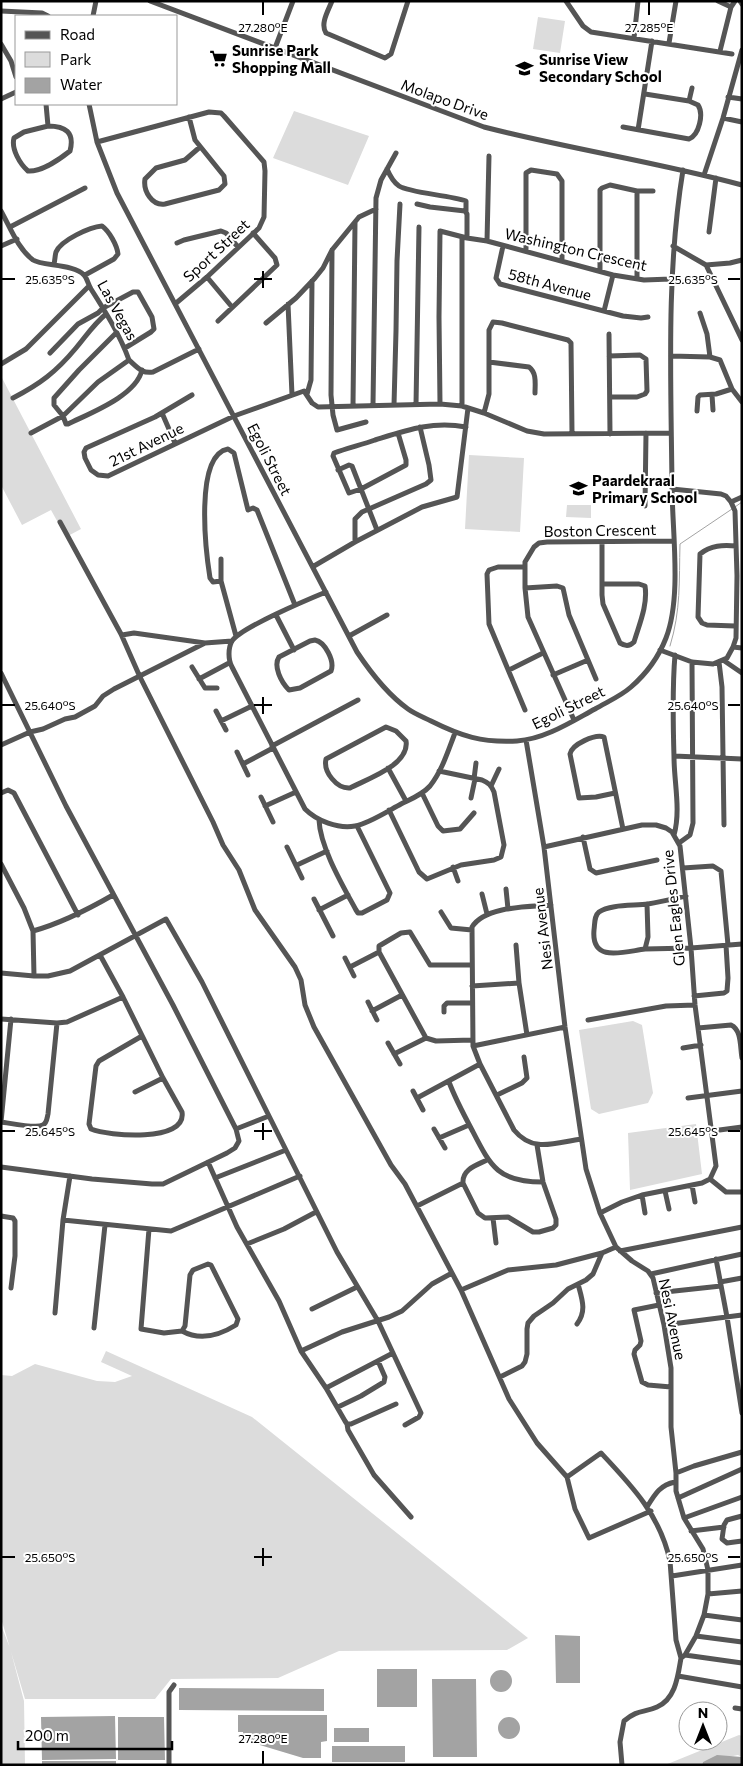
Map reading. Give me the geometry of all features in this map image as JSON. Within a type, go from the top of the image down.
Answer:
[{"type":"street","points":[[93,15],[96,1]]},
{"type":"street","name":"Molapo Drive","points":[[150,1],[484,127],[534,140],[683,170],[742,185]]},
{"type":"street","points":[[275,48],[293,1]]},
{"type":"street","points":[[332,1],[324,23],[326,33],[385,58],[391,54],[408,1]]},
{"type":"street","points":[[566,1],[583,26],[591,32],[732,54]]},
{"type":"street","points":[[634,38],[638,1]]},
{"type":"street","points":[[669,43],[676,1]]},
{"type":"street","points":[[718,1],[731,7]]},
{"type":"street","points":[[720,51],[731,7],[735,1]]},
{"type":"street","points":[[1,11],[42,13],[46,15]]},
{"type":"street","points":[[638,130],[652,42]]},
{"type":"street","points":[[1,44],[14,60]]},
{"type":"street","points":[[704,175],[728,97],[739,69],[742,50]]},
{"type":"street","points":[[689,101],[692,88]]},
{"type":"street","points":[[1,99],[15,92]]},
{"type":"street","points":[[623,127],[680,139],[693,138],[697,132],[701,108],[698,104],[645,94]]},
{"type":"street","points":[[728,97],[742,99]]},
{"type":"street","points":[[46,105],[48,126]]},
{"type":"street","name":"Egoli Street","points":[[89,105],[97,142],[117,193],[200,349],[260,468],[365,664],[394,698],[409,710],[455,733],[487,740],[526,740],[559,728],[618,696],[632,686],[650,667],[668,632],[673,611],[674,592],[671,279],[673,246],[683,170]]},
{"type":"street","name":"Sport Street","points":[[97,142],[209,112],[224,116],[264,162],[264,217],[259,228],[207,278],[175,304]]},
{"type":"street","points":[[189,117],[195,140],[224,176],[225,184],[219,190],[165,204],[159,205],[154,203],[145,187],[145,179],[156,168],[185,160],[200,147]]},
{"type":"street","points":[[723,118],[742,122]]},
{"type":"street","points":[[48,126],[62,126],[67,130],[70,151],[65,156],[38,169],[28,171],[24,168],[14,149],[14,138],[24,132],[48,126]]},
{"type":"street","points":[[374,406],[376,208],[378,190],[396,153]]},
{"type":"street","points":[[487,241],[489,156]]},
{"type":"street","points":[[387,170],[392,179],[405,189],[465,200],[466,202],[462,406]]},
{"type":"street","points":[[526,251],[526,173],[531,170],[557,174],[562,181],[562,261]]},
{"type":"street","points":[[710,232],[716,178]]},
{"type":"street","points":[[600,271],[600,190],[604,186],[610,185],[637,191],[653,191]]},
{"type":"street","points":[[10,227],[85,188]]},
{"type":"street","points":[[637,191],[637,279]]},
{"type":"street","points":[[394,405],[398,220],[400,204]]},
{"type":"street","points":[[417,204],[466,212]]},
{"type":"street","points":[[266,323],[312,281],[323,268],[332,250],[362,215],[376,208]]},
{"type":"street","name":"Las Vegas","points":[[1,211],[22,249],[34,261],[54,264],[85,275],[89,286],[125,348],[129,360],[135,367],[142,370]]},
{"type":"street","points":[[353,406],[355,223]]},
{"type":"street","points":[[54,264],[56,252],[59,246],[66,240],[96,226],[102,226],[106,228],[118,254],[114,259],[85,275]]},
{"type":"street","points":[[416,405],[419,227]]},
{"type":"street","points":[[177,243],[222,230],[238,247]]},
{"type":"street","name":"Washington Crescent","points":[[440,404],[438,317],[440,232],[487,241],[613,275],[637,279],[671,279]]},
{"type":"street","points":[[218,321],[277,265],[275,258],[253,233]]},
{"type":"street","points":[[1,246],[17,239]]},
{"type":"street","name":"58th Avenue","points":[[503,246],[496,278],[500,284],[623,316],[648,317]]},
{"type":"street","points":[[673,246],[706,264],[741,261],[742,268]]},
{"type":"street","points":[[332,250],[332,406],[337,430],[366,422]]},
{"type":"street","points":[[706,264],[742,340]]},
{"type":"street","name":"58th Avenue","points":[[604,311],[613,275]]},
{"type":"street","points":[[207,278],[232,307]]},
{"type":"street","points":[[312,281],[311,380],[307,394],[314,406],[440,404],[462,406],[484,413],[531,433],[672,433]]},
{"type":"street","points":[[1,364],[26,349],[89,286]]},
{"type":"street","points":[[50,353],[70,331],[103,308],[133,292],[138,292],[141,294],[152,317],[154,328],[151,332],[125,348]]},
{"type":"street","points":[[288,304],[292,395]]},
{"type":"street","points":[[700,313],[707,334],[710,357]]},
{"type":"street","points":[[13,398],[46,379],[76,347],[95,323],[106,314]]},
{"type":"street","points":[[484,413],[489,394],[489,330],[493,322],[502,323],[568,340],[571,343],[572,434]]},
{"type":"street","points":[[116,333],[54,398],[54,405],[63,416],[66,424],[121,396],[138,381],[142,370],[147,373],[153,372],[200,349]]},
{"type":"street","points":[[609,334],[610,434]]},
{"type":"street","points":[[609,356],[640,355],[646,359],[647,391],[645,394],[637,397],[610,397]]},
{"type":"street","points":[[672,356],[718,359],[722,362],[732,389],[742,402]]},
{"type":"street","points":[[31,433],[63,416],[98,382],[129,360]]},
{"type":"street","points":[[489,362],[528,366],[531,368],[535,377],[535,393]]},
{"type":"street","points":[[697,411],[698,397],[700,395],[712,395],[732,389]]},
{"type":"street","name":"21st Avenue","points":[[192,395],[162,413],[86,448],[84,452],[85,458],[91,470],[98,476],[108,476],[234,416],[304,391],[307,394]]},
{"type":"street","points":[[712,395],[713,410]]},
{"type":"street","points":[[314,566],[422,507],[457,497],[468,408]]},
{"type":"street","points":[[162,413],[175,443]]},
{"type":"street","points":[[398,433],[406,465],[361,489],[349,493],[338,470],[333,456],[334,453],[398,433],[420,427],[438,424],[466,427]]},
{"type":"street","points":[[355,542],[356,519],[362,512],[426,484],[431,480],[420,427]]},
{"type":"street","points":[[646,433],[646,506]]},
{"type":"street","points":[[221,581],[213,582],[210,578],[205,492],[214,459],[219,453],[228,449],[234,453],[242,492],[248,510],[253,508],[257,510],[295,605]]},
{"type":"street","points":[[338,470],[349,465],[352,466],[377,530]]},
{"type":"street","points":[[660,650],[692,662],[706,664],[721,661],[731,653],[736,638],[735,626],[739,575],[735,511],[732,503],[726,496],[714,492],[672,489]]},
{"type":"street","points":[[732,503],[742,497]]},
{"type":"street","points":[[60,522],[122,636],[223,845],[239,870],[254,910],[302,980],[304,1005],[314,1027],[391,1165],[405,1184],[461,1290],[509,1400],[537,1443],[567,1477],[575,1509],[589,1538],[649,1509],[657,1490],[665,1484],[675,1482]]},
{"type":"street","name":"Boston Crescent","points":[[574,720],[528,617],[525,588],[526,558],[534,546],[547,542],[674,541]]},
{"type":"street","points":[[602,542],[602,584],[603,604],[620,643],[630,645],[634,642],[642,614],[646,596],[645,586],[639,584],[602,584]]},
{"type":"street","points":[[735,626],[707,625],[702,623],[698,617],[698,608],[700,554],[711,547],[736,546]]},
{"type":"street","points":[[221,559],[221,581],[234,638]]},
{"type":"street","points":[[525,567],[498,567],[489,570],[487,574],[489,624],[525,710]]},
{"type":"street","points":[[525,588],[557,586],[563,588],[569,615],[596,679]]},
{"type":"street","points":[[326,592],[239,633],[234,638],[229,654],[229,663],[305,809],[319,820],[334,824],[356,826],[422,794],[439,771],[455,733]]},
{"type":"street","points":[[276,615],[294,650]]},
{"type":"street","points":[[349,636],[386,615]]},
{"type":"street","points":[[122,636],[134,633],[205,643]]},
{"type":"street","points":[[1,745],[30,732],[43,730],[65,719],[74,717],[95,706],[103,696],[205,643],[234,638]]},
{"type":"street","points":[[310,640],[320,641],[332,662],[331,671],[300,688],[289,690],[276,667],[276,662],[279,657],[294,650],[310,640]]},
{"type":"street","points":[[733,647],[742,648]]},
{"type":"street","points":[[509,670],[543,653]]},
{"type":"street","points":[[674,835],[677,821],[674,756],[675,655]]},
{"type":"street","points":[[553,676],[588,660]]},
{"type":"street","points":[[721,661],[742,673]]},
{"type":"street","points":[[721,661],[724,825]]},
{"type":"street","points":[[679,843],[690,835],[693,823],[692,662]]},
{"type":"street","points":[[199,679],[229,663]]},
{"type":"street","points":[[192,667],[205,688],[217,688]]},
{"type":"street","points":[[1,673],[66,806],[174,1005],[239,1136],[238,1144],[227,1153],[163,1184],[146,1184],[1,1167]]},
{"type":"street","points":[[243,764],[358,700]]},
{"type":"street","points":[[221,721],[252,706]]},
{"type":"street","points":[[216,711],[226,730]]},
{"type":"street","points":[[390,727],[407,744],[404,756],[388,768],[350,788],[344,788],[338,786],[334,781],[325,762],[328,758],[390,727]]},
{"type":"street","points":[[615,793],[596,798],[580,798],[570,754],[574,747],[596,736],[604,737],[623,829]]},
{"type":"street","name":"Nesi Avenue","points":[[526,740],[544,846],[580,1139],[589,1180],[600,1213],[618,1249],[651,1274],[664,1325],[671,1368],[671,1427],[678,1498],[684,1518],[703,1549],[708,1570],[708,1594],[704,1615],[696,1636],[683,1657],[674,1689],[665,1702],[657,1707],[635,1713],[624,1721],[620,1742],[622,1765]]},
{"type":"street","points":[[237,752],[248,775]]},
{"type":"street","points":[[674,756],[742,759]]},
{"type":"street","points":[[471,798],[476,763]]},
{"type":"street","points":[[388,768],[406,802]]},
{"type":"street","points":[[491,786],[499,769]]},
{"type":"street","points":[[389,810],[419,872],[424,877],[430,878],[453,867],[494,860],[501,857],[504,845],[494,792],[491,786],[488,782],[439,771]]},
{"type":"street","points":[[1,793],[8,790],[14,793],[78,915]]},
{"type":"street","points":[[265,806],[296,792]]},
{"type":"street","points":[[422,794],[438,826],[443,831],[460,829],[474,813]]},
{"type":"street","points":[[261,797],[273,822]]},
{"type":"street","points":[[319,820],[320,834],[327,851],[356,910],[358,913],[362,913],[387,900],[390,893],[356,826]]},
{"type":"street","name":"Glen Eagles Drive","points":[[544,846],[647,824],[666,828],[679,843],[686,896],[695,1005],[716,1166],[710,1179]]},
{"type":"street","points":[[583,837],[590,869],[596,873],[657,860]]},
{"type":"street","points":[[287,847],[302,878]]},
{"type":"street","points":[[297,865],[327,851]]},
{"type":"street","points":[[1,864],[24,908],[33,932],[34,976]]},
{"type":"street","points":[[683,868],[712,866],[721,871],[727,945],[727,991],[724,993],[694,996]]},
{"type":"street","points":[[453,867],[458,881]]},
{"type":"street","points":[[506,890],[508,909]]},
{"type":"street","points":[[482,894],[487,914]]},
{"type":"street","points":[[33,932],[78,915],[113,895]]},
{"type":"street","points":[[319,910],[348,895]]},
{"type":"street","points":[[686,896],[647,904],[606,909],[599,912],[595,918],[594,943],[598,950],[603,952],[742,944]]},
{"type":"street","points":[[314,899],[333,936]]},
{"type":"street","points":[[645,949],[648,937],[647,904]]},
{"type":"street","points":[[551,905],[508,909],[487,914],[475,922],[472,930],[472,1043],[480,1064],[514,1130],[524,1140],[537,1146],[580,1139]]},
{"type":"street","points":[[441,912],[451,928],[472,930]]},
{"type":"street","points":[[1,973],[48,976],[70,971],[166,918],[202,982],[300,1176],[316,1212],[378,1321],[421,1413],[419,1417],[405,1425]]},
{"type":"street","points":[[426,1038],[379,952],[379,946],[407,932],[412,934],[430,966],[472,966]]},
{"type":"street","points":[[516,945],[519,983],[527,1035]]},
{"type":"street","points":[[350,967],[379,952]]},
{"type":"street","points":[[100,955],[182,1112],[183,1117],[181,1122],[172,1129],[156,1134],[137,1135],[97,1132],[91,1129],[89,1124],[96,1066],[102,1058],[142,1036]]},
{"type":"street","points":[[345,958],[354,976]]},
{"type":"street","points":[[472,986],[519,983]]},
{"type":"street","points":[[372,1011],[402,995]]},
{"type":"street","points":[[1,1019],[67,1022],[123,997]]},
{"type":"street","points":[[368,1002],[377,1020]]},
{"type":"street","points":[[444,1012],[444,1006],[447,1004],[472,1003]]},
{"type":"street","points":[[588,1020],[666,1006],[695,1005]]},
{"type":"street","points":[[11,1020],[1,1122],[37,1126],[45,1123],[48,1114],[57,1023]]},
{"type":"street","points":[[698,1028],[731,1025],[735,1027],[739,1032],[742,1058]]},
{"type":"street","points":[[394,1054],[426,1038],[436,1041],[472,1043],[565,1027]]},
{"type":"street","points":[[388,1043],[400,1064]]},
{"type":"street","points":[[684,1048],[700,1045]]},
{"type":"street","points":[[497,1095],[522,1083],[527,1078],[524,1057]]},
{"type":"street","points":[[417,1098],[480,1064]]},
{"type":"street","points":[[135,1092],[163,1078]]},
{"type":"street","points":[[449,1082],[487,1160],[513,1179],[525,1182],[544,1182]]},
{"type":"street","points":[[413,1091],[423,1110]]},
{"type":"street","points":[[688,1098],[742,1092]]},
{"type":"street","points":[[236,1129],[269,1116]]},
{"type":"street","points":[[439,1138],[469,1124]]},
{"type":"street","points":[[712,1131],[742,1127]]},
{"type":"street","points":[[434,1129],[445,1148]]},
{"type":"street","points":[[487,1160],[464,1173],[463,1183],[478,1213],[486,1218],[508,1217],[533,1232],[539,1232],[553,1228],[556,1225],[556,1219],[544,1182],[537,1146]]},
{"type":"street","points":[[215,1178],[286,1150]]},
{"type":"street","points":[[208,1162],[227,1207],[278,1300],[301,1351],[338,1408],[347,1424],[348,1430],[374,1475],[411,1517]]},
{"type":"street","points":[[55,1313],[62,1220],[70,1176]]},
{"type":"street","points":[[62,1220],[171,1231],[300,1176]]},
{"type":"street","points":[[600,1213],[642,1195],[692,1185],[710,1179],[726,1192],[742,1192]]},
{"type":"street","points":[[417,1206],[463,1183]]},
{"type":"street","points":[[692,1185],[695,1202]]},
{"type":"street","points":[[666,1191],[669,1209]]},
{"type":"street","points":[[642,1195],[645,1213]]},
{"type":"street","points":[[247,1244],[284,1229],[316,1212]]},
{"type":"street","points":[[1,1216],[13,1218],[15,1221],[15,1256],[11,1288]]},
{"type":"street","points":[[493,1218],[496,1244]]},
{"type":"street","points":[[94,1328],[105,1224]]},
{"type":"street","points":[[461,1290],[508,1270],[556,1265],[618,1249],[742,1227]]},
{"type":"street","points":[[149,1229],[141,1329],[164,1333],[182,1331],[188,1335],[205,1336],[222,1332],[238,1323],[238,1320],[209,1264],[193,1270],[190,1275],[185,1326],[182,1331]]},
{"type":"street","points":[[500,1377],[522,1366],[525,1362],[527,1354],[526,1329],[534,1316],[568,1289],[586,1280],[593,1274],[602,1253]]},
{"type":"street","points":[[651,1274],[742,1254]]},
{"type":"street","points":[[716,1259],[742,1413]]},
{"type":"street","points":[[301,1351],[342,1332],[390,1318],[432,1284],[452,1273]]},
{"type":"street","points":[[656,1293],[721,1284],[742,1278]]},
{"type":"street","points":[[576,1324],[582,1317],[583,1310],[578,1284]]},
{"type":"street","points":[[312,1309],[357,1287]]},
{"type":"street","points":[[659,1305],[634,1310],[641,1341],[634,1354],[642,1382],[655,1386],[671,1387]]},
{"type":"street","points":[[664,1325],[742,1315]]},
{"type":"street","points":[[326,1388],[393,1353]]},
{"type":"street","points":[[338,1408],[384,1382],[385,1377],[378,1361]]},
{"type":"street","points":[[347,1424],[354,1424],[396,1404]]},
{"type":"street","points":[[676,1473],[742,1452]]},
{"type":"street","points":[[567,1477],[601,1453],[649,1509],[668,1550],[672,1576],[676,1640],[683,1657],[742,1663]]},
{"type":"street","points":[[678,1498],[742,1469]]},
{"type":"street","points":[[684,1518],[742,1497]]},
{"type":"street","points":[[742,1516],[725,1522],[723,1541],[731,1544],[742,1541]]},
{"type":"street","points":[[691,1531],[724,1527]]},
{"type":"street","points":[[672,1576],[742,1565]]},
{"type":"street","points":[[708,1594],[742,1591]]},
{"type":"street","points":[[704,1615],[742,1620]]},
{"type":"street","points":[[696,1636],[742,1642]]},
{"type":"street","points":[[678,1676],[742,1687]]},
{"type":"street","points":[[170,1765],[169,1697],[171,1687],[174,1685]]},
{"type":"street","points":[[735,1708],[742,1709]]},
{"type":"green space","points":[[538,17],[565,21],[560,53],[533,49]]},
{"type":"green space","points":[[294,111],[369,136],[348,185],[273,158]]},
{"type":"green space","points":[[1,376],[81,529],[66,537],[51,510],[22,525],[1,485]]},
{"type":"green space","points":[[469,455],[524,458],[520,532],[465,529]]},
{"type":"green space","points":[[567,505],[591,505],[591,518],[566,517]]},
{"type":"green space","points":[[633,1021],[642,1025],[653,1093],[648,1103],[599,1114],[591,1109],[579,1030]]},
{"type":"green space","points":[[696,1124],[702,1174],[630,1190],[628,1133]]},
{"type":"green space","points":[[106,1351],[252,1417],[528,1638],[507,1650],[339,1651],[278,1678],[171,1679],[155,1699],[25,1699],[1,1618],[1,1375],[12,1376],[35,1364],[97,1381],[115,1382],[132,1376],[101,1362]]},
{"type":"green space","points":[[1,1625],[10,1648],[24,1701],[25,1765],[1,1765]]},
{"type":"green space","points":[[739,1735],[742,1736],[742,1757],[738,1755],[703,1762],[702,1765],[665,1765],[700,1751],[728,1751],[728,1739]]},
{"type":"water","points":[[555,1635],[580,1636],[580,1683],[556,1683]]},
{"type":"water","points":[[377,1669],[417,1669],[417,1707],[377,1707]]},
{"type":"water","points":[[501,1670],[509,1673],[512,1681],[509,1689],[501,1692],[493,1689],[490,1681],[493,1673]]},
{"type":"water","points":[[432,1679],[476,1679],[477,1757],[433,1757]]},
{"type":"water","points":[[179,1688],[324,1689],[324,1711],[179,1710]]},
{"type":"water","points":[[238,1715],[327,1715],[327,1741],[321,1742],[321,1758],[303,1758],[243,1740],[243,1732],[238,1732]]},
{"type":"water","points":[[115,1716],[116,1759],[42,1760],[41,1717]]},
{"type":"water","points":[[118,1717],[164,1717],[165,1760],[118,1760]]},
{"type":"water","points":[[509,1717],[517,1720],[520,1728],[517,1736],[509,1739],[501,1736],[498,1728],[501,1720]]},
{"type":"water","points":[[334,1728],[369,1728],[369,1742],[334,1742]]},
{"type":"water","points":[[332,1746],[405,1746],[405,1762],[332,1762]]},
{"type":"water","points":[[717,1755],[742,1757],[742,1765],[702,1765],[703,1762]]},
{"type":"water","points":[[42,1761],[116,1761],[116,1765],[42,1765]]},
{"type":"waterway","points":[[735,507],[742,502]]},
{"type":"waterway","points":[[670,646],[678,608],[680,544],[732,509]]},
{"type":"place","name":"Sunrise Park Shopping Mall","points":[[218,59]]},
{"type":"place","name":"Sunrise View Secondary School","points":[[525,68]]},
{"type":"place","name":"Paardekraal Primary School","points":[[578,489]]}]
